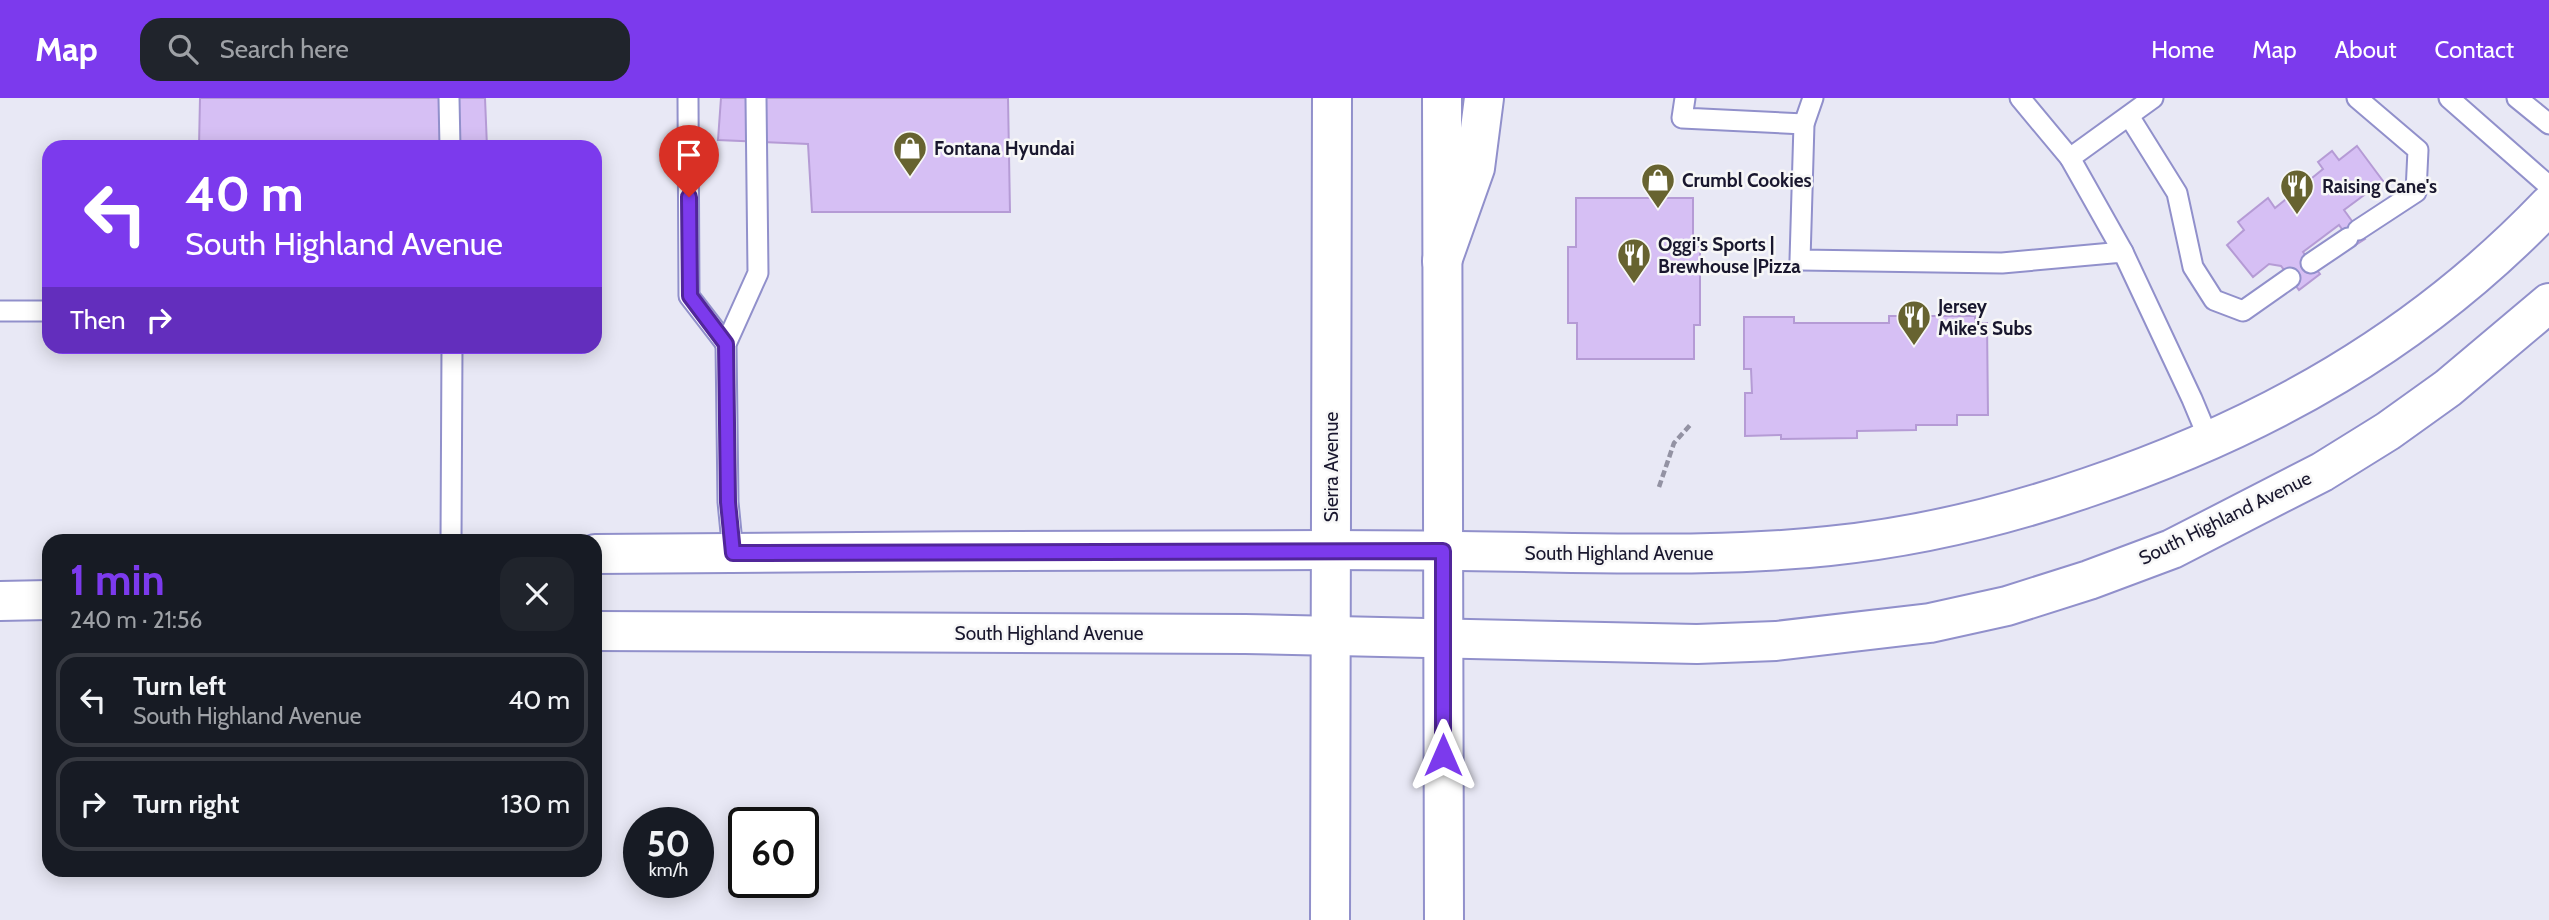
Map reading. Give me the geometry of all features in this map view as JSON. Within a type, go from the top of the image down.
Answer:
[{"type":"main road","name":"Sierra Avenue","points":[[1330,920],[1332,98]]},
{"type":"main road","points":[[1442,98],[1444,920]]},
{"type":"main road","points":[[1442,261],[1475,168],[1484,98]]},
{"type":"main road","name":"South Highland Avenue","points":[[602,554],[1330,550],[1695,555],[1825,547],[1904,538],[2062,497],[2210,442],[2295,401],[2375,351],[2449,298],[2519,236],[2549,205]]},
{"type":"main road","name":"South Highland Avenue","points":[[602,631],[1331,636],[1697,644],[1776,641],[1930,623],[2007,606],[2089,580],[2172,549],[2322,472],[2388,431],[2448,388],[2549,303]]},
{"type":"main road","points":[[0,601],[42,600]]},
{"type":"lane","points":[[449,98],[450,140]]},
{"type":"lane","points":[[688,98],[690,296],[726,344]]},
{"type":"lane","points":[[733,553],[728,502],[726,344],[758,273],[756,98]]},
{"type":"lane","points":[[1685,98],[1682,118],[1804,124]]},
{"type":"lane","points":[[1813,98],[1804,124],[1800,260],[2002,263],[2123,253]]},
{"type":"lane","points":[[2020,98],[2070,158],[2123,253],[2210,442]]},
{"type":"lane","points":[[2070,158],[2153,98]]},
{"type":"lane","points":[[2311,263],[2416,192],[2418,150],[2357,98]]},
{"type":"lane","points":[[2449,98],[2549,186]]},
{"type":"lane","points":[[2517,98],[2549,124]]},
{"type":"lane","points":[[2129,116],[2177,193],[2193,267],[2214,300],[2243,311],[2290,278]]},
{"type":"lane","points":[[0,311],[42,311]]},
{"type":"lane","points":[[451,534],[452,354]]},
{"type":"path","points":[[1660,487],[1674,443],[1691,424]]},
{"type":"building","points":[[200,98],[485,98],[487,140],[199,140]]},
{"type":"building","name":"Fontana Hyundai","points":[[721,98],[1008,98],[1010,212],[812,212],[808,144],[718,140]]},
{"type":"building","name":"Raising Cane's","points":[[2357,146],[2383,181],[2344,210],[2365,239],[2354,246],[2339,225],[2303,252],[2320,274],[2299,290],[2281,266],[2269,264],[2253,277],[2227,245],[2244,230],[2238,222],[2268,198],[2275,208],[2323,169],[2318,162],[2332,151],[2339,160]]},
{"type":"building","name":"Oggi's Sports | Brewhouse |Pizza","points":[[1576,198],[1693,198],[1693,247],[1700,247],[1700,325],[1694,325],[1694,359],[1577,359],[1577,323],[1568,323],[1568,247],[1576,247]]},
{"type":"building","points":[[1889,316],[1975,316],[1975,323],[1987,323],[1988,415],[1957,415],[1957,425],[1916,425],[1916,430],[1857,431],[1857,438],[1781,439],[1781,435],[1745,436],[1745,393],[1752,393],[1751,369],[1744,369],[1744,317],[1794,317],[1794,323],[1889,323]]},
{"type":"place","name":"Fontana Hyundai","points":[[910,178]]},
{"type":"place","name":"Crumbl Cookies","points":[[1658,210]]},
{"type":"place","name":"Raising Cane's","points":[[2297,216]]},
{"type":"place","name":"Oggi's Sports | Brewhouse |Pizza","points":[[1634,285]]},
{"type":"place","name":"Jersey Mike's Subs","points":[[1914,347]]},
{"type":"route","points":[[689,197],[690,296],[726,344],[728,502],[733,553],[1443,551],[1443,755]]}]
